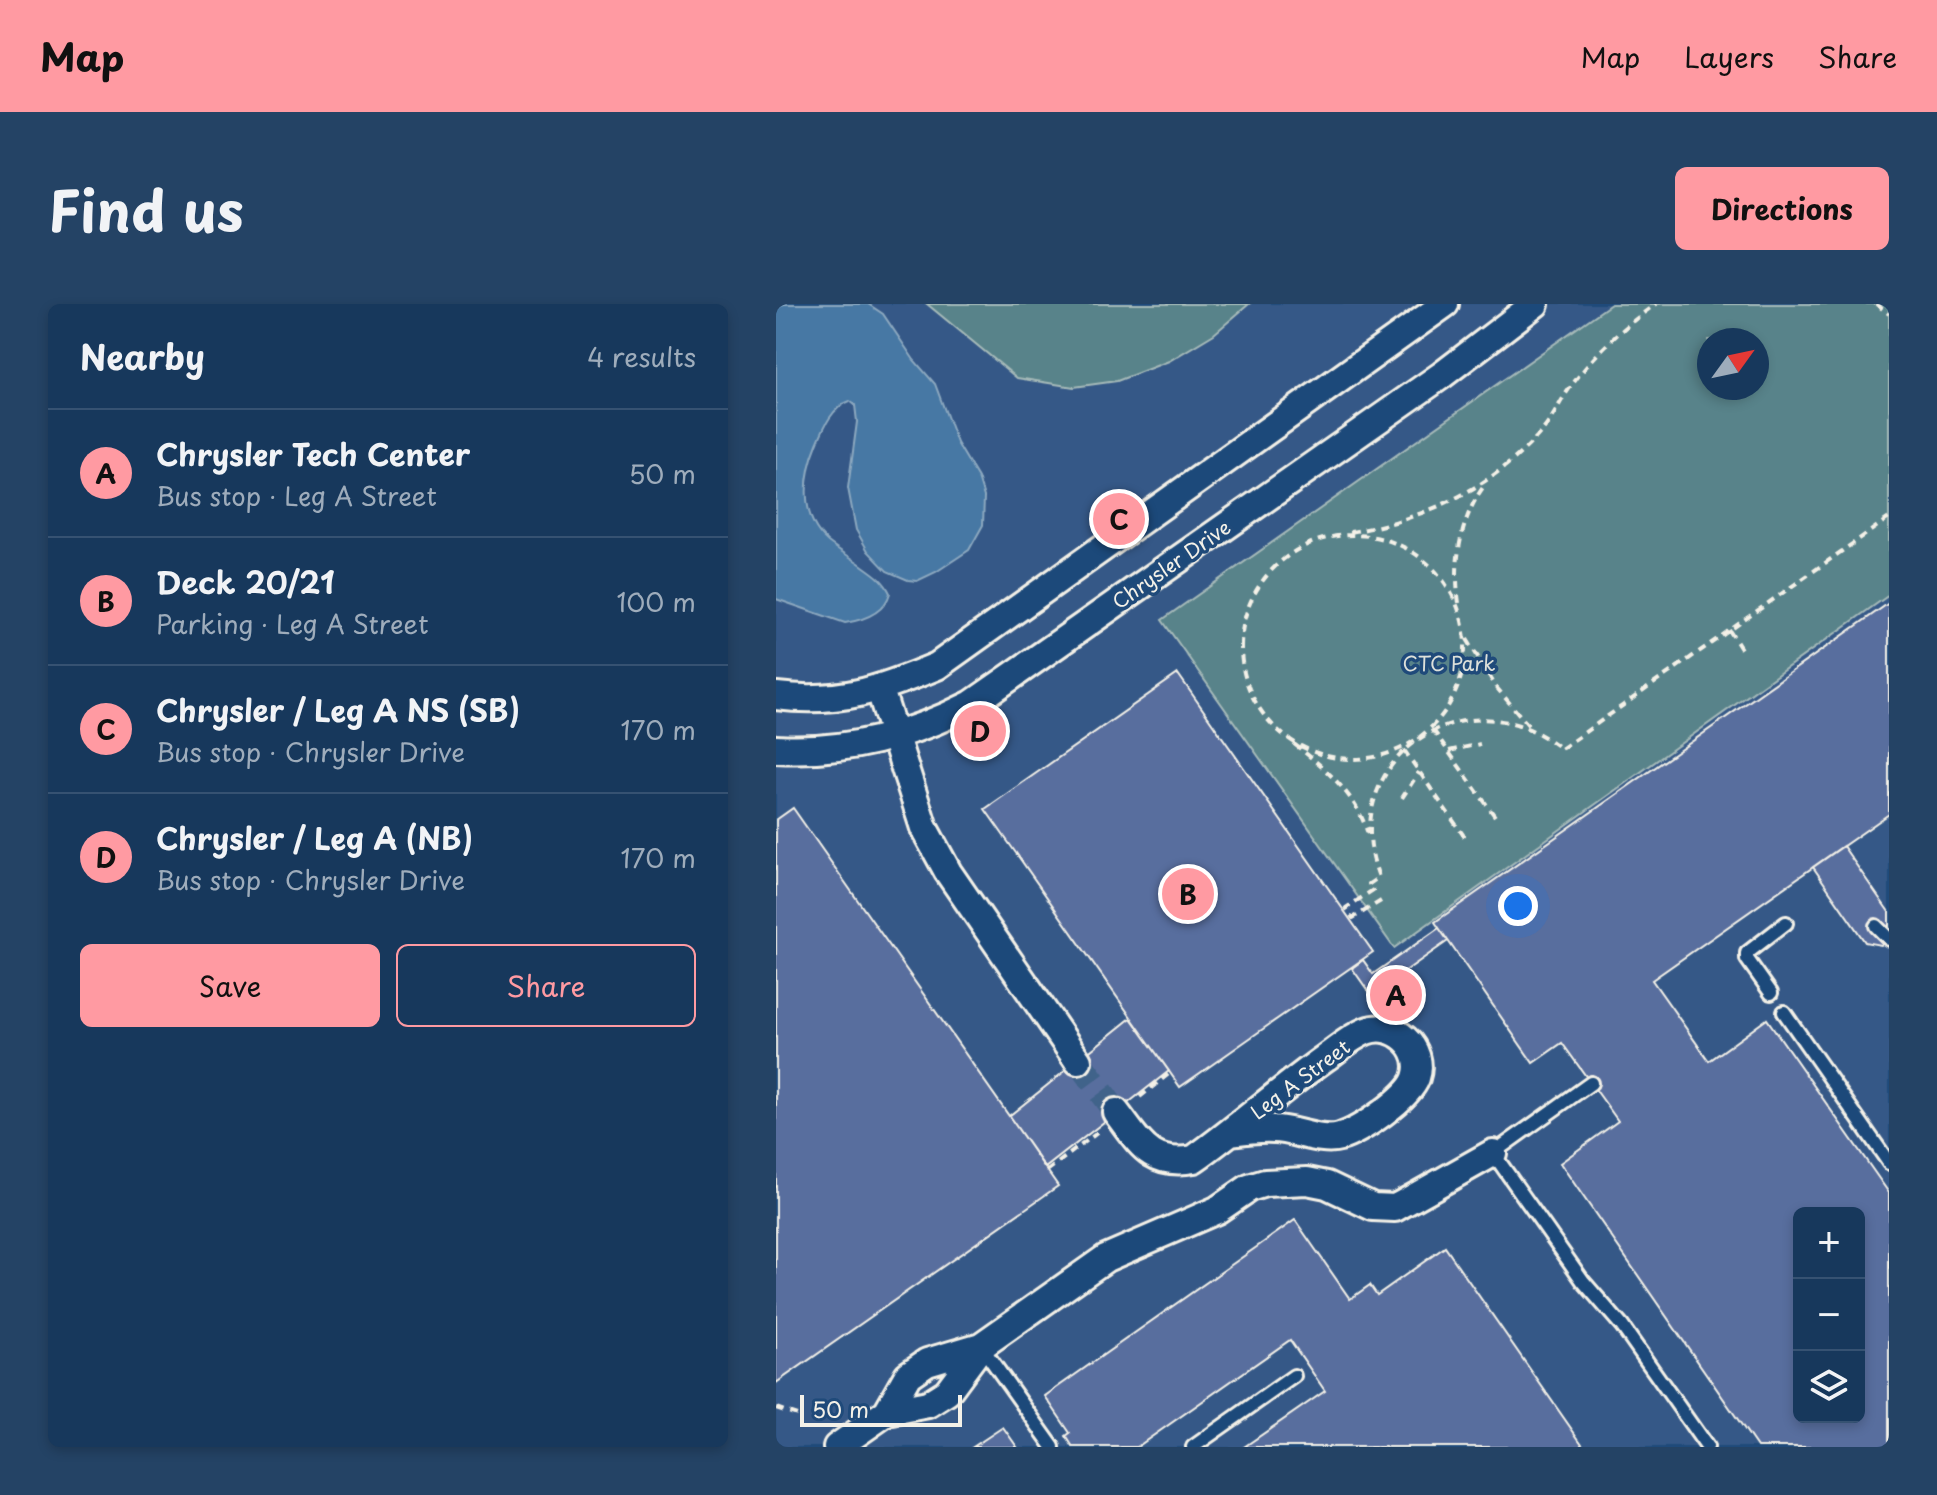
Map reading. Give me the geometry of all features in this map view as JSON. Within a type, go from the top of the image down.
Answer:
[{"type":"street","points":[[776,696],[805,700],[880,690],[937,666],[1445,304]]},
{"type":"street","name":"Chrysler Drive","points":[[776,749],[811,751],[846,748],[895,737],[972,704],[1442,375],[1535,304]]},
{"type":"street","points":[[880,690],[924,828],[948,872],[1078,1061]]},
{"type":"street","name":"Leg A Street","points":[[1116,1112],[1142,1148],[1165,1160],[1194,1159],[1307,1071],[1368,1030],[1392,1030],[1403,1037],[1416,1055],[1416,1077],[1401,1099],[1350,1134],[1335,1139],[1275,1129],[1231,1132]]},
{"type":"street","points":[[837,1447],[887,1412],[928,1404],[947,1392],[981,1346],[1106,1258],[1217,1210],[1249,1188],[1265,1183],[1307,1181],[1327,1185],[1373,1207],[1395,1208],[1493,1153]]},
{"type":"street","points":[[887,1412],[908,1375],[927,1362],[981,1346]]},
{"type":"lane","points":[[1771,993],[1747,959],[1747,953],[1786,923]]},
{"type":"lane","points":[[1876,926],[1889,939]]},
{"type":"lane","points":[[1784,1012],[1889,1163]]},
{"type":"lane","points":[[1591,1083],[1493,1153],[1583,1281],[1622,1326],[1707,1447]]},
{"type":"lane","points":[[981,1346],[1053,1447]]},
{"type":"lane","points":[[1193,1447],[1294,1376]]},
{"type":"path","points":[[1370,844],[1371,816],[1378,789],[1391,765],[1442,716],[1458,688],[1465,656],[1456,577],[1459,547],[1474,502],[1485,484],[1543,430],[1570,387],[1605,345],[1656,304]]},
{"type":"path","points":[[1876,304],[1889,314]]},
{"type":"path","points":[[1381,901],[1353,918],[1346,908],[1373,890],[1369,884],[1379,877],[1363,819],[1345,790],[1277,729],[1259,707],[1246,682],[1241,644],[1245,616],[1261,581],[1282,560],[1310,543],[1414,515],[1460,497],[1494,476]]},
{"type":"path","points":[[1336,535],[1374,536],[1395,542],[1432,566],[1456,602],[1469,643],[1490,679],[1519,716],[1561,749],[1889,518]]},
{"type":"path","points":[[1729,630],[1741,649]]},
{"type":"path","points":[[1277,729],[1309,750],[1346,759],[1384,755],[1433,730],[1459,721],[1486,718],[1513,722],[1538,732]]},
{"type":"path","points":[[1433,730],[1497,819]]},
{"type":"path","points":[[1449,751],[1480,744]]},
{"type":"path","points":[[1404,750],[1466,839]]},
{"type":"path","points":[[1402,798],[1419,772]]},
{"type":"path","points":[[1140,1097],[1170,1073]]},
{"type":"path","points":[[1047,1171],[1097,1133]]},
{"type":"path","points":[[776,1408],[800,1416]]},
{"type":"shaded area","points":[[776,304],[1889,304],[1889,1447],[776,1447]]},
{"type":"shaded area","points":[[784,304],[868,304],[883,314],[914,360],[935,384],[957,443],[978,478],[984,497],[983,525],[969,550],[917,581],[887,571],[868,551],[856,530],[848,488],[857,422],[855,405],[850,401],[838,408],[826,425],[809,469],[808,508],[819,532],[828,542],[876,576],[890,593],[879,610],[852,622],[845,623],[776,599],[776,309]]},
{"type":"green space","points":[[927,304],[1249,304],[1214,334],[1169,361],[1117,381],[1074,387],[1017,378]]},
{"type":"green space","name":"CTC Park","points":[[1611,304],[1889,304],[1889,595],[1394,948],[1162,620]]},
{"type":"building","points":[[1889,603],[1889,814],[1652,980],[1709,1061],[1767,1019],[1889,1193],[1889,1447],[1757,1447],[1560,1163],[1618,1121],[1562,1043],[1533,1063],[1435,922]]},
{"type":"building","points":[[1178,674],[1373,952],[1180,1087],[985,809]]},
{"type":"building","points":[[793,808],[1058,1186],[776,1383],[776,820]]},
{"type":"building","points":[[1843,846],[1889,912],[1889,938],[1881,945],[1865,942],[1813,867]]},
{"type":"building","points":[[1439,928],[1448,941],[1371,995],[1352,968],[1363,960],[1373,974]]},
{"type":"building","points":[[1131,1018],[1169,1071],[1045,1168],[1009,1116]]},
{"type":"building","points":[[1295,1220],[1350,1299],[1370,1285],[1377,1295],[1445,1247],[1584,1447],[1244,1447],[1325,1391],[1290,1340],[1137,1447],[1073,1447],[1066,1436],[1070,1433],[1045,1396]]},
{"type":"building","points":[[1003,1427],[1017,1447],[973,1447]]},
{"type":"tunnel","points":[[1078,1061],[1116,1112]]},
{"type":"place","name":"Chrysler / Leg A NS (SB)","points":[[1119,519]]},
{"type":"place","name":"Chrysler / Leg A (NB)","points":[[980,731]]},
{"type":"place","name":"Deck 20/21","points":[[1188,894]]},
{"type":"place","name":"Chrysler Tech Center","points":[[1396,995]]}]
